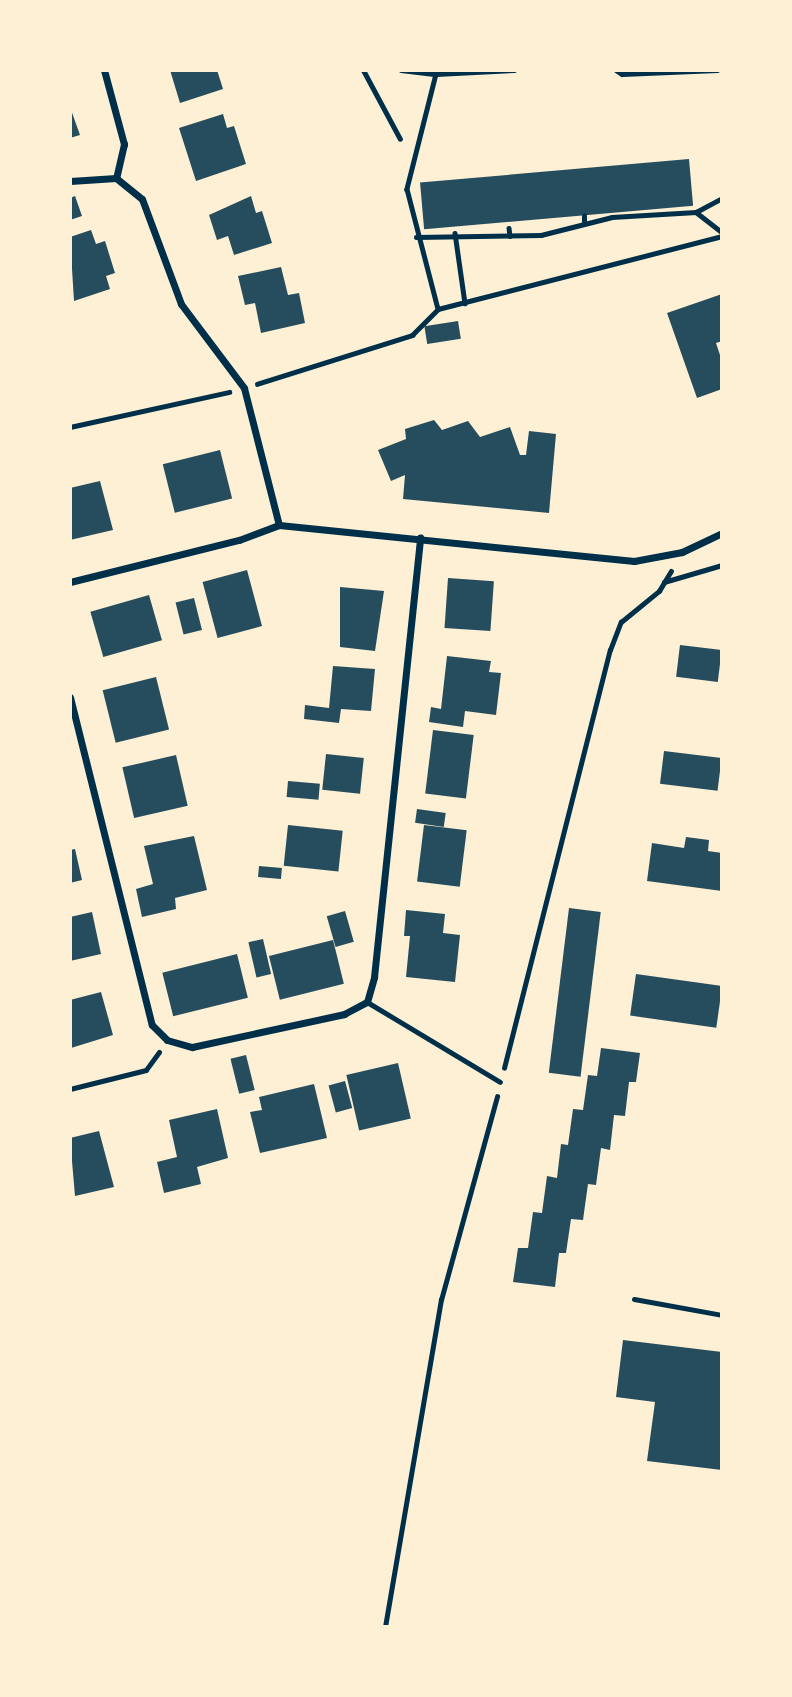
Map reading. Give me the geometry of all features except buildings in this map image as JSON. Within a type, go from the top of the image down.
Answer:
[{"type":"street","points":[[104,70],[124,144],[116,178]]},
{"type":"street","points":[[70,181],[116,178],[142,199],[186,313],[244,388],[279,525]]},
{"type":"street","points":[[70,582],[239,541],[279,525],[421,537],[634,561],[682,552],[722,533]]},
{"type":"street","points":[[70,697],[141,992],[152,1025],[167,1040],[192,1047],[344,1014],[367,1002],[374,977],[421,537]]},
{"type":"lane","points":[[363,70],[400,139]]},
{"type":"lane","points":[[367,1002],[500,1082]]},
{"type":"lane","points":[[634,1299],[722,1315]]},
{"type":"path","points":[[402,70],[436,74],[514,70]]},
{"type":"path","points":[[616,70],[622,74],[717,70]]},
{"type":"path","points":[[436,74],[407,189],[416,237],[438,309],[722,234]]},
{"type":"path","points":[[416,237],[541,235],[584,224],[651,213],[696,212],[722,198]]},
{"type":"path","points":[[696,212],[722,234]]},
{"type":"path","points":[[584,216],[584,224]]},
{"type":"path","points":[[509,228],[510,236]]},
{"type":"path","points":[[455,235],[465,303]]},
{"type":"path","points":[[664,582],[722,565]]},
{"type":"path","points":[[70,1089],[146,1070],[167,1040]]}]
